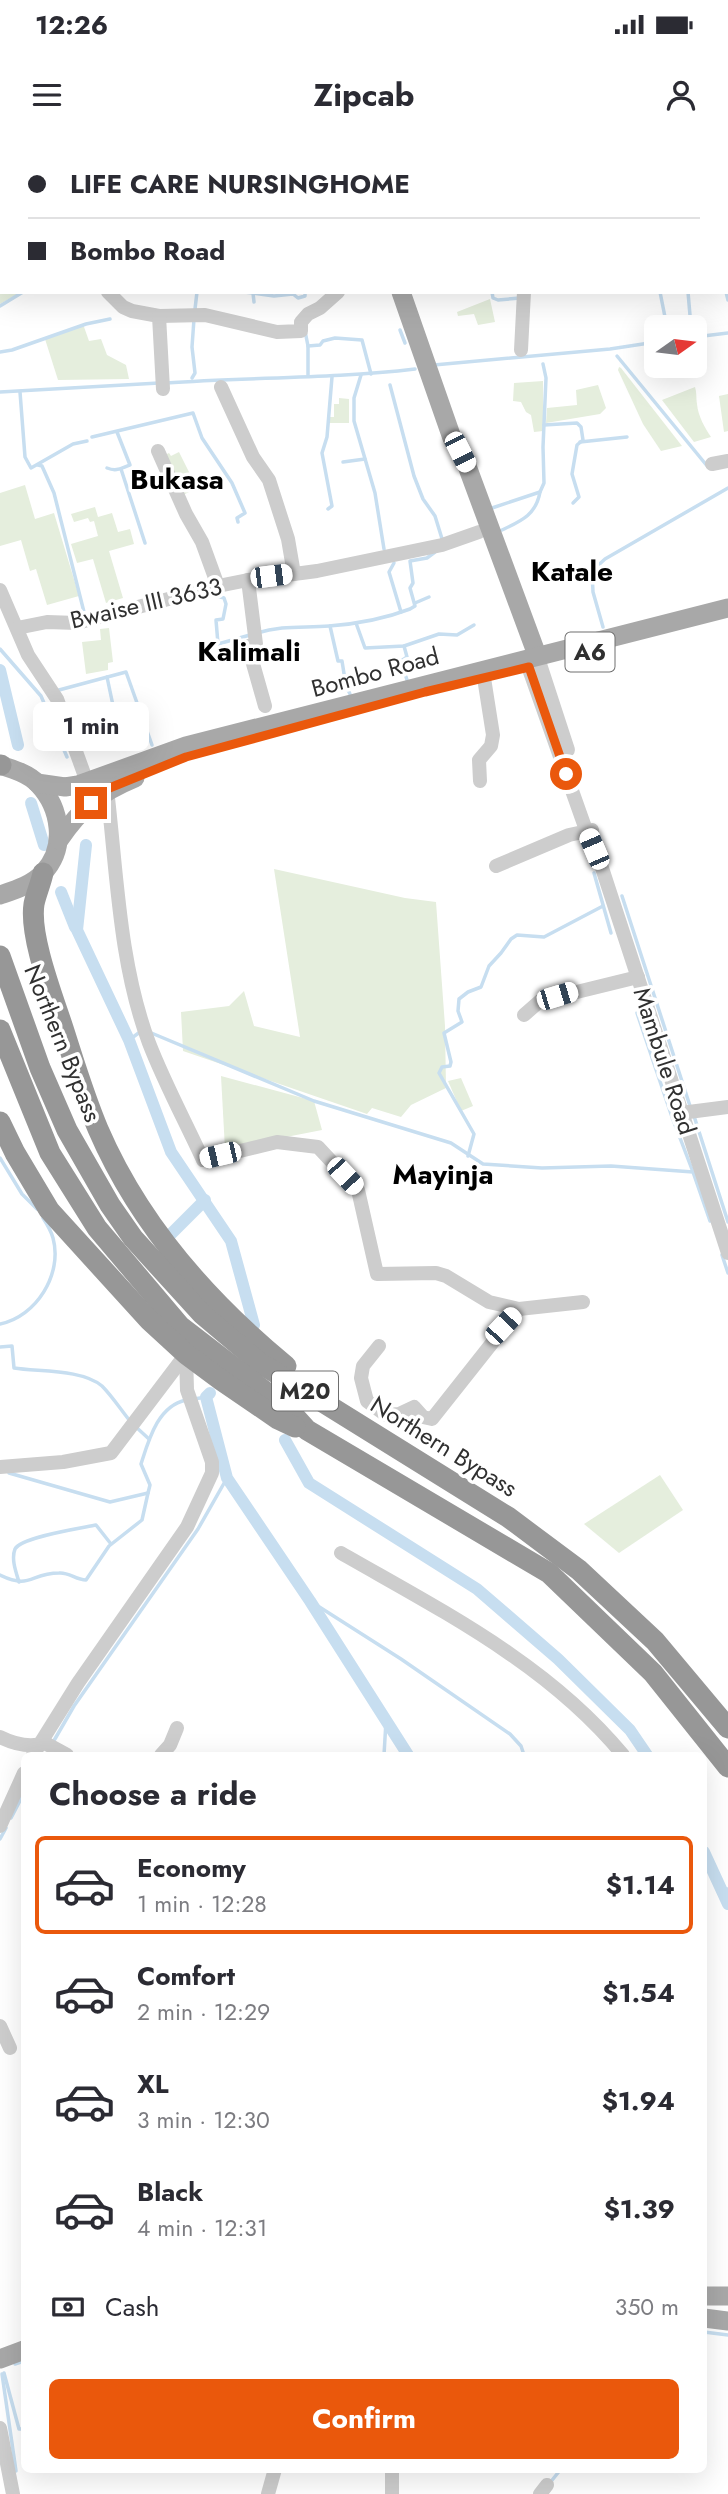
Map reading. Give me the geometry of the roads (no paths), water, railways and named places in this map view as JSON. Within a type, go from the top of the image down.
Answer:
[{"type":"highway","points":[[43,873],[34,905],[38,946],[82,1087],[98,1130],[119,1171],[145,1215],[192,1276],[251,1337],[306,1382],[328,1405]]},
{"type":"highway","name":"Northern Bypass","points":[[0,956],[40,1069],[67,1130],[110,1205],[133,1238],[202,1314],[268,1369],[508,1517],[579,1570],[655,1641],[728,1728]]},
{"type":"highway","name":"M20","points":[[0,1030],[50,1153],[97,1228],[180,1326],[288,1409],[307,1430],[549,1573],[653,1673],[728,1767]]},
{"type":"highway","points":[[0,1122],[49,1210],[149,1320],[186,1354],[278,1419],[307,1430]]},
{"type":"main road","points":[[402,294],[452,438],[467,466],[533,661]]},
{"type":"main road","points":[[452,438],[457,469],[479,532],[533,661]]},
{"type":"main road","name":"Bombo Road","points":[[43,873],[59,840],[75,816],[107,789],[186,757],[484,678],[533,661],[728,608]]},
{"type":"main road","name":"Bombo Road","points":[[37,783],[65,787],[87,782],[186,746],[533,661],[728,618]]},
{"type":"main road","points":[[0,765],[20,772],[37,783],[53,808],[59,840]]},
{"type":"main road","points":[[0,895],[25,886],[43,873]]},
{"type":"main road","points":[[707,2296],[728,2296]]},
{"type":"main road","points":[[707,2318],[728,2321]]},
{"type":"main road","points":[[0,2345],[21,2337]]},
{"type":"main road","points":[[0,2359],[21,2351]]},
{"type":"street","points":[[110,294],[123,307],[132,311],[159,316],[205,315],[277,332],[301,331],[301,322],[308,314],[320,308],[336,294]]},
{"type":"street","points":[[521,350],[524,294]]},
{"type":"street","points":[[159,316],[163,384]]},
{"type":"street","points":[[221,387],[253,457],[269,480],[288,539],[294,573]]},
{"type":"street","points":[[158,451],[202,542],[218,586]]},
{"type":"street","points":[[712,464],[728,461]]},
{"type":"street","name":"Bwaise III 3633","points":[[17,628],[47,622],[77,623],[218,586],[317,571],[442,545],[479,532]]},
{"type":"street","points":[[248,580],[256,644],[248,646],[265,706]]},
{"type":"street","points":[[0,590],[28,655],[57,699],[87,782]]},
{"type":"street","name":"Mambule Road","points":[[533,661],[728,1253]]},
{"type":"street","points":[[480,781],[479,760],[491,746],[493,735],[484,678]]},
{"type":"street","points":[[107,789],[126,954],[134,989],[149,1042],[202,1160],[277,1142],[318,1147],[358,1190],[377,1274],[436,1273],[446,1276],[489,1302],[519,1309],[583,1302]]},
{"type":"street","points":[[496,866],[531,850],[590,830]]},
{"type":"street","points":[[524,1015],[540,1001],[638,976]]},
{"type":"street","points":[[681,1113],[728,1107]]},
{"type":"street","points":[[379,1346],[363,1366],[361,1378],[367,1401],[386,1415],[398,1414],[414,1407],[423,1417],[432,1419],[519,1309]]},
{"type":"street","points":[[0,1467],[63,1462],[111,1454],[186,1354]]},
{"type":"street","points":[[0,1737],[12,1743],[42,1748],[78,1683],[187,1527],[212,1473],[212,1462],[187,1390],[186,1354]]},
{"type":"street","points":[[341,1553],[486,1636],[522,1661],[556,1689],[620,1752]]},
{"type":"street","points":[[164,1752],[170,1745],[177,1728]]},
{"type":"street","points":[[0,1826],[21,1780]]},
{"type":"street","points":[[0,2026],[10,2049]]},
{"type":"street","points":[[0,2428],[13,2494]]},
{"type":"street","points":[[268,2494],[274,2473]]},
{"type":"street","points":[[392,2473],[392,2494]]},
{"type":"waterway","points":[[0,306],[20,294]]},
{"type":"waterway","points":[[195,309],[197,294]]},
{"type":"waterway","points":[[253,294],[254,302]]},
{"type":"waterway","points":[[260,294],[293,294]]},
{"type":"waterway","points":[[293,294],[298,298],[305,294]]},
{"type":"waterway","points":[[492,294],[493,298],[498,300],[520,298]]},
{"type":"waterway","points":[[660,294],[665,315]]},
{"type":"waterway","points":[[688,294],[690,315]]},
{"type":"waterway","points":[[726,294],[728,300]]},
{"type":"waterway","points":[[0,352],[86,324],[110,319]]},
{"type":"waterway","points":[[192,378],[195,373],[192,347],[194,319]]},
{"type":"waterway","points":[[400,330],[405,343]]},
{"type":"waterway","points":[[305,331],[308,375]]},
{"type":"waterway","points":[[707,336],[728,333]]},
{"type":"waterway","points":[[308,346],[320,345],[323,341],[335,338],[362,340],[371,374]]},
{"type":"waterway","points":[[434,363],[644,344]]},
{"type":"waterway","points":[[617,356],[708,467]]},
{"type":"waterway","points":[[492,508],[540,492],[544,483],[546,378],[543,364]]},
{"type":"waterway","points":[[166,383],[353,375],[415,369]]},
{"type":"waterway","points":[[361,375],[354,398],[354,421],[375,493],[384,549]]},
{"type":"waterway","points":[[328,509],[332,506],[322,453],[327,437],[332,377]]},
{"type":"waterway","points":[[0,392],[159,383]]},
{"type":"waterway","points":[[390,385],[414,476],[423,499],[435,516],[443,542]]},
{"type":"waterway","points":[[20,392],[25,457],[31,468],[73,444],[87,441]]},
{"type":"waterway","points":[[92,437],[193,413],[202,438],[232,483],[245,513],[237,518],[238,522]]},
{"type":"waterway","points":[[544,425],[577,423],[581,427],[583,440],[577,445],[572,474],[579,497],[573,503]]},
{"type":"waterway","points":[[107,468],[116,470],[130,465],[117,432]]},
{"type":"waterway","points":[[580,442],[627,437]]},
{"type":"waterway","points":[[343,462],[365,459]]},
{"type":"waterway","points":[[38,465],[42,466],[54,493],[85,616]]},
{"type":"waterway","points":[[121,469],[145,543]]},
{"type":"waterway","points":[[603,627],[593,592],[592,571],[605,559],[728,488]]},
{"type":"waterway","points":[[502,530],[531,512],[540,492]]},
{"type":"waterway","points":[[257,633],[284,628],[360,622],[410,609],[415,606],[410,588],[413,583],[410,561],[427,558],[435,552]]},
{"type":"waterway","points":[[394,563],[389,572],[401,612]]},
{"type":"waterway","points":[[210,594],[224,598],[226,604],[223,619],[216,620],[218,644],[250,635]]},
{"type":"waterway","points":[[415,603],[429,597]]},
{"type":"waterway","points":[[356,623],[365,648],[404,646],[439,634],[457,635],[474,625]]},
{"type":"waterway","points":[[330,626],[338,661],[342,661],[350,694]]},
{"type":"waterway","points":[[404,646],[407,657],[401,661],[407,680]]},
{"type":"waterway","points":[[0,649],[41,696],[67,757]]},
{"type":"waterway","points":[[0,670],[18,745]]},
{"type":"waterway","points":[[59,690],[126,672],[152,745]]},
{"type":"waterway","points":[[107,677],[122,748]]},
{"type":"waterway","points":[[31,803],[44,845]]},
{"type":"waterway","points":[[86,845],[77,930],[129,1040],[171,1152],[231,1241],[254,1325]]},
{"type":"waterway","points":[[594,873],[611,933]]},
{"type":"waterway","points":[[61,892],[75,927]]},
{"type":"waterway","points":[[622,896],[690,1106]]},
{"type":"waterway","points":[[468,1156],[474,1134],[439,1073],[442,1067],[450,1066],[451,1062],[444,1033],[462,1022],[458,1011],[459,999],[481,987],[489,966],[517,935],[544,937],[603,906]]},
{"type":"waterway","points":[[637,1013],[693,1172]]},
{"type":"waterway","points":[[129,1040],[140,1032]]},
{"type":"waterway","points":[[149,1032],[314,1101],[451,1143],[483,1164],[542,1168],[611,1166],[693,1172],[710,1221]]},
{"type":"waterway","points":[[694,1116],[728,1222]]},
{"type":"waterway","points":[[0,1158],[22,1194],[37,1209]]},
{"type":"waterway","points":[[170,1235],[205,1200]]},
{"type":"waterway","points":[[0,1324],[25,1313],[44,1292],[50,1279],[55,1252],[52,1235],[43,1218]]},
{"type":"waterway","points":[[722,1255],[728,1273]]},
{"type":"waterway","points":[[0,1347],[12,1346],[14,1368],[60,1372],[94,1381],[106,1390],[130,1421]]},
{"type":"waterway","points":[[210,1393],[206,1397],[227,1478],[310,1601],[406,1752]]},
{"type":"waterway","points":[[194,1399],[206,1397]]},
{"type":"waterway","points":[[9,1473],[110,1502],[148,1493],[150,1485],[141,1464],[151,1434],[168,1409],[186,1400]]},
{"type":"waterway","points":[[136,1427],[149,1439]]},
{"type":"waterway","points":[[285,1440],[309,1483],[477,1589],[558,1659],[630,1730],[645,1752]]},
{"type":"waterway","points":[[52,1744],[74,1706],[198,1529],[227,1478]]},
{"type":"waterway","points":[[0,1575],[25,1581],[63,1573],[86,1580],[109,1546],[142,1520],[148,1493]]},
{"type":"waterway","points":[[19,1582],[14,1566],[14,1553],[15,1549],[28,1541],[96,1525],[111,1544]]},
{"type":"waterway","points":[[310,1601],[510,1734],[523,1752]]},
{"type":"waterway","points":[[384,1752],[386,1721]]},
{"type":"waterway","points":[[11,1818],[21,1799]]},
{"type":"waterway","points":[[0,1839],[6,1828]]},
{"type":"waterway","points":[[707,1858],[728,1904]]},
{"type":"waterway","points":[[723,1890],[728,1889]]},
{"type":"waterway","points":[[707,2332],[728,2335]]},
{"type":"waterway","points":[[15,2364],[21,2362]]},
{"type":"waterway","points":[[4,2373],[21,2429]]},
{"type":"waterway","points":[[2,2374],[16,2471]]},
{"type":"waterway","points":[[549,2484],[558,2473]]},
{"type":"district","name":"Bukasa","points":[[177,479]]},
{"type":"district","name":"Katale","points":[[572,571]]},
{"type":"district","name":"Kalimali","points":[[249,651]]},
{"type":"district","name":"Mayinja","points":[[443,1174]]}]
